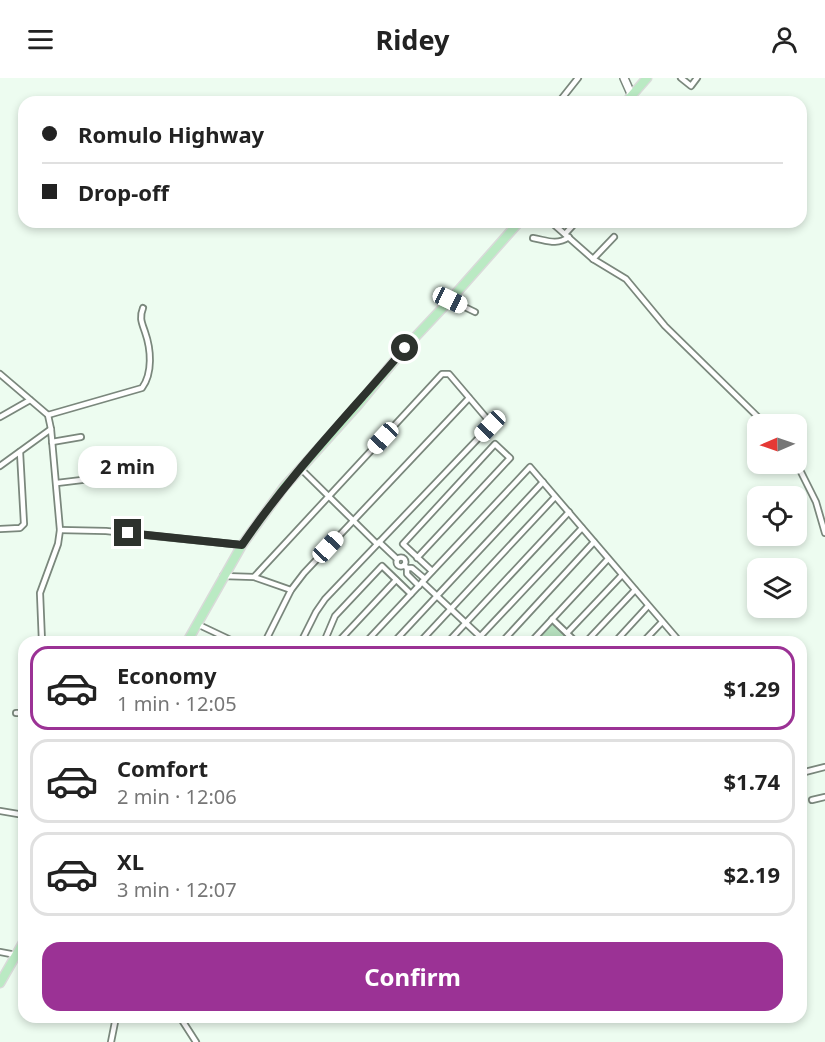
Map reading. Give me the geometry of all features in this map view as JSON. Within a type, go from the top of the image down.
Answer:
[{"type":"highway","points":[[632,96],[647,78]]},
{"type":"highway","points":[[190,636],[223,576],[263,514],[405,348],[514,228]]},
{"type":"highway","points":[[0,983],[18,952]]},
{"type":"main road","points":[[624,78],[628,96]]},
{"type":"street","points":[[564,96],[578,78]]},
{"type":"street","points":[[681,78],[691,86],[697,78]]},
{"type":"street","points":[[558,228],[593,259],[626,279],[671,333],[755,414]]},
{"type":"street","points":[[533,238],[547,243],[560,242],[572,228]]},
{"type":"street","points":[[593,259],[614,237]]},
{"type":"street","points":[[450,300],[475,312]]},
{"type":"street","points":[[48,415],[142,388],[150,370],[146,334],[141,320],[143,308]]},
{"type":"street","points":[[254,577],[444,372],[449,374],[489,421],[490,426],[325,599],[305,636]]},
{"type":"street","points":[[1,377],[48,415],[51,429],[60,530],[58,544],[40,593],[42,636]]},
{"type":"street","points":[[268,636],[291,590],[304,573],[469,398]]},
{"type":"street","points":[[0,417],[30,400]]},
{"type":"street","points":[[0,466],[51,429]]},
{"type":"street","points":[[52,442],[81,437]]},
{"type":"street","points":[[417,558],[510,458],[495,444],[403,544],[417,558],[432,572]]},
{"type":"street","points":[[0,529],[20,528],[24,524],[20,452]]},
{"type":"street","points":[[372,636],[530,467],[674,636]]},
{"type":"street","points":[[300,468],[397,559],[397,566],[412,568],[422,582],[479,636]]},
{"type":"street","points":[[57,483],[156,471]]},
{"type":"street","points":[[802,474],[816,502],[825,533]]},
{"type":"street","points":[[400,636],[543,482]]},
{"type":"street","points":[[426,636],[555,497]]},
{"type":"street","points":[[454,636],[569,512]]},
{"type":"street","points":[[481,636],[582,528]]},
{"type":"street","points":[[60,530],[105,531],[242,545]]},
{"type":"street","points":[[508,636],[594,542]]},
{"type":"street","points":[[536,636],[608,559]]},
{"type":"street","points":[[327,636],[335,616],[381,566],[411,594]]},
{"type":"street","points":[[406,567],[407,574],[422,582]]},
{"type":"street","points":[[567,633],[622,574]]},
{"type":"street","points":[[223,576],[254,577],[291,590]]},
{"type":"street","points":[[344,636],[396,580]]},
{"type":"street","points":[[592,636],[635,590]]},
{"type":"street","points":[[620,636],[648,606]]},
{"type":"street","points":[[552,619],[570,636]]},
{"type":"street","points":[[649,636],[662,622]]},
{"type":"street","points":[[196,624],[218,636]]},
{"type":"street","points":[[807,771],[825,767]]},
{"type":"street","points":[[812,800],[825,797]]},
{"type":"street","points":[[0,811],[18,814]]},
{"type":"street","points":[[0,952],[16,955]]},
{"type":"street","points":[[111,1042],[115,1023]]},
{"type":"street","points":[[184,1023],[196,1042]]},
{"type":"green space","points":[[552,621],[568,636],[539,636]]},
{"type":"route","points":[[128,533],[242,545],[284,487],[358,405],[405,348]]}]
